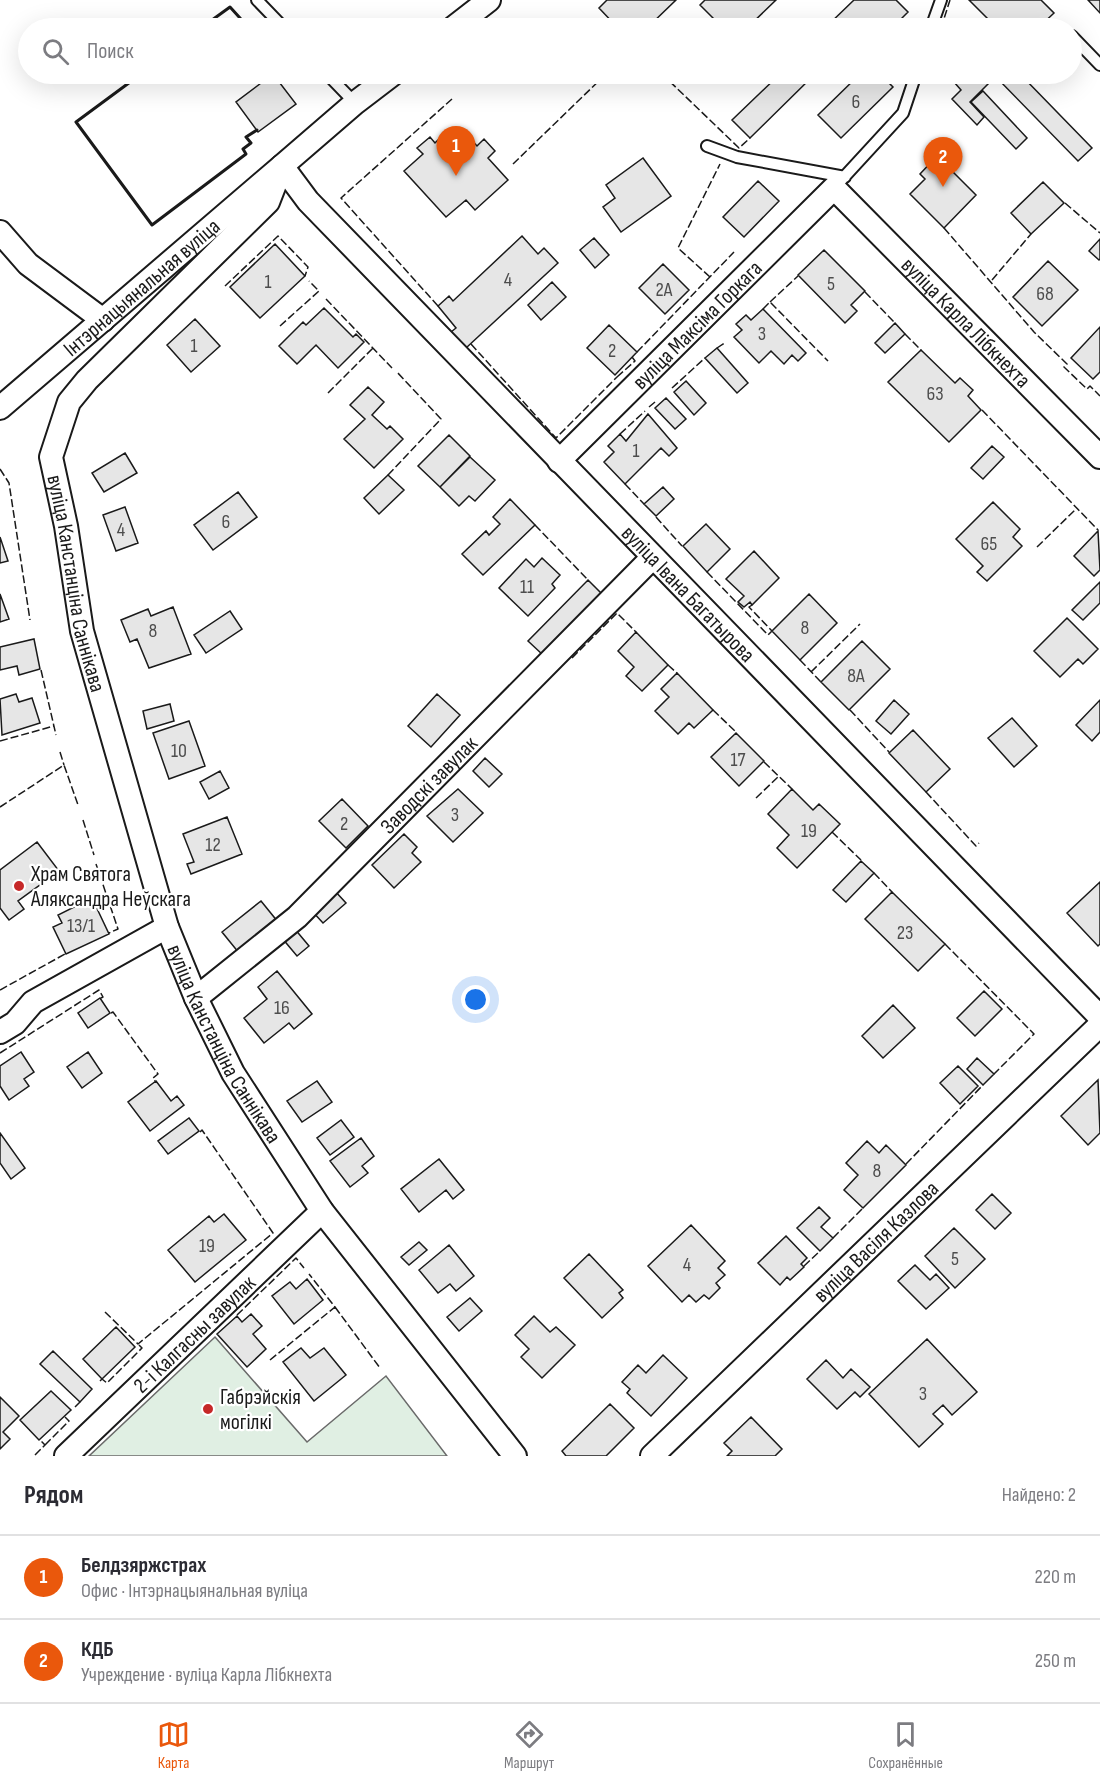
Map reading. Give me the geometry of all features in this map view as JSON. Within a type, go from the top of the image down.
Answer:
[{"type":"street","points":[[466,18],[489,0]]},
{"type":"street","name":"Інтэрнацыянальная вуліца","points":[[0,408],[354,103],[380,84]]},
{"type":"street","name":"Інтэрнацыянальная вуліца","points":[[127,342],[268,202],[282,166]]},
{"type":"street","name":"вуліца Івана Багатырова","points":[[282,166],[308,201],[1100,1017]]},
{"type":"street","name":"вуліца Карла Лібкнехта","points":[[839,182],[1100,457]]},
{"type":"street","name":"вуліца Максіма Горкага","points":[[559,461],[839,182]]},
{"type":"street","points":[[0,232],[28,264],[103,320]]},
{"type":"street","name":"вуліца Канстанціна Саннікава","points":[[127,342],[69,402],[51,457],[66,526],[82,631],[166,927],[196,999],[232,1073],[322,1211],[515,1456]]},
{"type":"street","name":"Заводскі завулак","points":[[196,999],[297,917],[652,558]]},
{"type":"street","points":[[0,1032],[15,1023],[33,1002],[166,927]]},
{"type":"street","name":"вуліца Васіля Казлова","points":[[652,1456],[1100,1025]]},
{"type":"street","name":"2-і Калгасны завулак","points":[[66,1456],[322,1211]]},
{"type":"lane","points":[[257,0],[274,18]]},
{"type":"lane","points":[[935,18],[941,0]]},
{"type":"lane","points":[[1082,47],[1100,65]]},
{"type":"lane","points":[[336,84],[354,103]]},
{"type":"lane","points":[[707,146],[737,157],[839,182],[903,113],[913,84]]},
{"type":"green space","name":"Габрэйскія могілкі","points":[[215,1337],[307,1442],[386,1376],[447,1456],[89,1456]]},
{"type":"building","points":[[607,0],[676,0],[657,18],[608,18],[599,8]]},
{"type":"building","points":[[705,0],[776,0],[757,18],[713,18],[700,5]]},
{"type":"building","points":[[854,0],[896,0],[908,12],[902,18],[835,18]]},
{"type":"building","points":[[969,0],[1041,0],[1054,13],[1049,18],[987,18]]},
{"type":"building","points":[[1088,0],[1100,0],[1100,13]]},
{"type":"building","points":[[260,84],[281,84],[296,104],[258,132],[236,102]]},
{"type":"building","points":[[770,84],[805,84],[750,138],[732,120]]},
{"type":"building","points":[[850,84],[890,84],[893,87],[841,138],[818,115]]},
{"type":"building","points":[[956,84],[988,84],[970,102],[984,117],[977,125],[952,99],[961,90]]},
{"type":"building","points":[[1003,84],[1030,84],[1092,148],[1078,161]]},
{"type":"building","points":[[983,91],[1027,138],[1016,149],[971,102]]},
{"type":"building","points":[[445,133],[467,135],[477,146],[484,139],[495,151],[488,158],[508,180],[475,210],[466,200],[446,217],[404,171],[423,154],[417,148],[430,137],[435,143]]},
{"type":"building","points":[[937,156],[976,195],[944,228],[910,194],[925,179],[920,174]]},
{"type":"building","points":[[643,158],[671,196],[621,232],[603,207],[615,198],[606,185]]},
{"type":"building","points":[[758,181],[779,201],[744,237],[723,217]]},
{"type":"building","points":[[1043,182],[1064,203],[1031,234],[1011,213]]},
{"type":"building","points":[[522,236],[538,254],[544,248],[558,263],[466,348],[451,332],[456,328],[438,306],[449,296],[453,301]]},
{"type":"building","points":[[594,238],[609,255],[595,268],[580,250]]},
{"type":"building","points":[[1100,239],[1100,259],[1099,260],[1089,251]]},
{"type":"building","points":[[275,244],[305,276],[260,318],[230,287]]},
{"type":"building","points":[[824,250],[865,291],[851,305],[857,311],[845,323],[798,275]]},
{"type":"building","points":[[1048,261],[1078,290],[1042,326],[1013,297]]},
{"type":"building","points":[[663,264],[689,290],[665,314],[639,288]]},
{"type":"building","points":[[552,282],[566,297],[541,320],[528,305]]},
{"type":"building","points":[[324,308],[353,337],[356,334],[364,342],[338,368],[316,345],[297,364],[279,346],[303,322],[306,325]]},
{"type":"building","points":[[763,309],[806,353],[798,361],[792,355],[784,364],[771,351],[759,363],[734,337],[742,330],[736,324],[746,315],[751,320]]},
{"type":"building","points":[[195,319],[220,346],[191,372],[167,345]]},
{"type":"building","points":[[895,323],[905,334],[885,353],[875,343]]},
{"type":"building","points":[[609,325],[637,352],[615,375],[587,348]]},
{"type":"building","points":[[1100,327],[1100,372],[1093,379],[1071,358]]},
{"type":"building","points":[[717,348],[748,383],[737,393],[705,358]]},
{"type":"building","points":[[921,350],[955,383],[960,378],[973,390],[968,396],[981,410],[949,442],[888,382]]},
{"type":"building","points":[[686,381],[706,403],[694,415],[674,392]]},
{"type":"building","points":[[368,387],[384,402],[372,415],[387,429],[390,426],[403,439],[374,468],[344,439],[365,419],[350,405]]},
{"type":"building","points":[[666,398],[686,419],[675,429],[655,408]]},
{"type":"building","points":[[648,414],[677,448],[669,456],[661,448],[625,484],[604,462],[614,452],[608,446],[620,434],[626,441]]},
{"type":"building","points":[[449,435],[470,456],[440,487],[418,466]]},
{"type":"building","points":[[992,446],[1004,457],[983,479],[971,468]]},
{"type":"building","points":[[125,453],[137,473],[104,492],[92,473]]},
{"type":"building","points":[[470,457],[495,480],[475,501],[469,496],[459,506],[440,487]]},
{"type":"building","points":[[388,475],[404,490],[379,514],[364,498]]},
{"type":"building","points":[[663,487],[674,499],[656,516],[644,504]]},
{"type":"building","points":[[238,492],[257,517],[213,550],[194,525]]},
{"type":"building","points":[[510,499],[535,525],[483,575],[462,554],[486,531],[489,535],[500,524],[493,517]]},
{"type":"building","points":[[993,502],[1020,529],[1013,537],[1022,546],[987,581],[977,572],[983,566],[956,539]]},
{"type":"building","points":[[125,507],[138,543],[116,551],[103,515]]},
{"type":"building","points":[[706,524],[730,549],[707,572],[683,546]]},
{"type":"building","points":[[1098,531],[1100,570],[1094,576],[1074,556]]},
{"type":"building","points":[[0,537],[8,561],[0,563]]},
{"type":"building","points":[[754,551],[779,578],[752,605],[750,602],[744,607],[738,602],[744,596],[726,579]]},
{"type":"building","points":[[542,558],[560,575],[552,584],[555,588],[528,616],[499,588],[526,559],[534,567]]},
{"type":"building","points":[[588,580],[602,594],[543,655],[528,641]]},
{"type":"building","points":[[1100,582],[1100,603],[1083,620],[1072,610]]},
{"type":"building","points":[[0,594],[9,619],[0,622]]},
{"type":"building","points":[[809,594],[837,623],[800,660],[772,631]]},
{"type":"building","points":[[173,607],[191,654],[149,668],[137,639],[130,642],[121,620],[148,609],[151,616]]},
{"type":"building","points":[[230,611],[242,629],[206,653],[194,635]]},
{"type":"building","points":[[1067,618],[1098,649],[1083,664],[1078,659],[1060,677],[1034,651]]},
{"type":"building","points":[[636,632],[668,665],[642,691],[626,676],[634,667],[618,651]]},
{"type":"building","points":[[34,639],[40,669],[19,675],[17,666],[0,670],[0,647]]},
{"type":"building","points":[[862,641],[890,669],[849,710],[821,682]]},
{"type":"building","points":[[677,673],[713,710],[694,728],[689,723],[678,734],[655,711],[669,697],[661,689]]},
{"type":"building","points":[[16,694],[19,702],[32,698],[40,723],[2,735],[0,699]]},
{"type":"building","points":[[437,694],[460,715],[431,747],[408,726]]},
{"type":"building","points":[[894,700],[909,714],[891,734],[876,721]]},
{"type":"building","points":[[1100,700],[1100,732],[1092,741],[1076,725]]},
{"type":"building","points":[[170,704],[174,721],[147,729],[143,711]]},
{"type":"building","points":[[1012,718],[1037,746],[1014,767],[988,738]]},
{"type":"building","points":[[189,721],[205,766],[169,779],[153,733]]},
{"type":"building","points":[[913,730],[950,769],[926,792],[889,753]]},
{"type":"building","points":[[736,733],[764,761],[739,786],[711,757]]},
{"type":"building","points":[[485,758],[502,774],[489,787],[473,771]]},
{"type":"building","points":[[220,771],[229,788],[209,799],[200,782]]},
{"type":"building","points":[[458,789],[483,813],[453,842],[427,816]]},
{"type":"building","points":[[792,789],[813,810],[819,804],[840,824],[797,868],[777,848],[789,835],[768,814]]},
{"type":"building","points":[[342,799],[368,826],[346,848],[319,821]]},
{"type":"building","points":[[227,817],[242,854],[191,874],[187,864],[194,862],[183,834]]},
{"type":"building","points":[[404,834],[417,847],[412,853],[421,862],[394,888],[372,865]]},
{"type":"building","name":"Храм Святога Аляксандра Неўскага","points":[[37,842],[59,871],[18,901],[24,909],[9,920],[0,908],[0,870]]},
{"type":"building","points":[[861,861],[874,873],[846,902],[833,890]]},
{"type":"building","points":[[1100,882],[1100,944],[1098,946],[1067,913]]},
{"type":"building","points":[[334,890],[346,903],[323,923],[312,911]]},
{"type":"building","points":[[892,892],[945,944],[918,971],[865,919]]},
{"type":"building","points":[[92,898],[109,934],[66,954],[53,927],[62,923],[58,915]]},
{"type":"building","points":[[261,901],[278,922],[239,953],[222,932]]},
{"type":"building","points":[[294,928],[309,946],[297,956],[282,938]]},
{"type":"building","points":[[277,971],[312,1014],[294,1029],[289,1023],[264,1043],[244,1018],[267,999],[258,987]]},
{"type":"building","points":[[984,991],[1002,1009],[975,1036],[957,1018]]},
{"type":"building","points":[[100,998],[110,1013],[88,1028],[78,1013]]},
{"type":"building","points":[[893,1005],[915,1028],[883,1058],[862,1036]]},
{"type":"building","points":[[21,1052],[34,1072],[24,1079],[29,1086],[9,1100],[0,1086],[0,1066]]},
{"type":"building","points":[[88,1052],[102,1073],[82,1088],[67,1067]]},
{"type":"building","points":[[977,1058],[994,1074],[983,1085],[967,1069]]},
{"type":"building","points":[[958,1066],[978,1086],[960,1104],[940,1083]]},
{"type":"building","points":[[1098,1080],[1100,1133],[1088,1145],[1061,1116]]},
{"type":"building","points":[[156,1081],[171,1101],[177,1096],[184,1105],[150,1131],[128,1102]]},
{"type":"building","points":[[317,1081],[332,1102],[302,1122],[287,1101]]},
{"type":"building","points":[[189,1118],[199,1131],[168,1154],[158,1141]]},
{"type":"building","points":[[341,1120],[354,1137],[330,1155],[317,1138]]},
{"type":"building","points":[[0,1133],[25,1168],[11,1179],[0,1163]]},
{"type":"building","points":[[361,1138],[374,1156],[362,1166],[368,1173],[350,1187],[330,1161]]},
{"type":"building","points":[[867,1141],[879,1153],[886,1145],[906,1165],[863,1208],[844,1190],[858,1175],[846,1163]]},
{"type":"building","points":[[439,1159],[464,1190],[453,1199],[446,1190],[419,1212],[401,1189]]},
{"type":"building","points":[[992,1194],[1011,1213],[995,1229],[976,1210]]},
{"type":"building","points":[[819,1207],[830,1218],[821,1227],[833,1238],[820,1251],[797,1228]]},
{"type":"building","points":[[224,1214],[246,1240],[195,1282],[168,1250],[209,1216],[214,1222]]},
{"type":"building","points":[[691,1225],[725,1261],[718,1268],[725,1275],[716,1283],[720,1288],[709,1299],[704,1295],[696,1302],[689,1295],[682,1302],[648,1266]]},
{"type":"building","points":[[954,1228],[985,1259],[955,1288],[925,1256]]},
{"type":"building","points":[[786,1236],[807,1258],[801,1264],[804,1267],[790,1280],[787,1277],[780,1285],[758,1263]]},
{"type":"building","points":[[419,1242],[427,1250],[409,1265],[401,1257]]},
{"type":"building","points":[[449,1245],[474,1276],[456,1291],[450,1284],[438,1293],[419,1270]]},
{"type":"building","points":[[589,1254],[623,1290],[619,1293],[623,1298],[602,1318],[564,1278]]},
{"type":"building","points":[[915,1265],[930,1280],[936,1274],[949,1288],[926,1309],[898,1281]]},
{"type":"building","points":[[307,1279],[323,1300],[294,1324],[272,1296],[290,1282],[296,1289]]},
{"type":"building","points":[[470,1298],[482,1311],[459,1331],[447,1317]]},
{"type":"building","points":[[251,1314],[262,1326],[253,1334],[266,1349],[247,1367],[217,1334],[237,1316],[242,1322]]},
{"type":"building","points":[[534,1316],[550,1332],[556,1327],[575,1345],[542,1378],[521,1357],[529,1349],[515,1335]]},
{"type":"building","points":[[116,1327],[135,1347],[102,1379],[83,1359]]},
{"type":"building","points":[[927,1339],[977,1392],[952,1415],[943,1405],[933,1414],[943,1424],[919,1447],[869,1394]]},
{"type":"building","points":[[301,1348],[310,1358],[324,1348],[346,1375],[314,1401],[283,1362]]},
{"type":"building","points":[[53,1351],[92,1389],[80,1402],[40,1364]]},
{"type":"building","points":[[663,1355],[687,1378],[651,1416],[627,1393],[630,1389],[622,1382],[638,1365],[646,1373]]},
{"type":"building","points":[[826,1360],[843,1378],[851,1369],[870,1387],[860,1397],[855,1392],[837,1409],[807,1379]]},
{"type":"building","points":[[51,1391],[71,1410],[39,1440],[20,1420]]},
{"type":"building","points":[[0,1397],[19,1416],[3,1432],[10,1439],[0,1449]]},
{"type":"building","points":[[610,1404],[634,1428],[606,1456],[566,1456],[562,1451]]},
{"type":"building","points":[[751,1417],[782,1449],[775,1456],[727,1456],[732,1451],[724,1443]]},
{"type":"fence","points":[[944,18],[950,0]]},
{"type":"fence","points":[[513,164],[596,84]]},
{"type":"fence","points":[[672,84],[739,148],[750,138]]},
{"type":"fence","points":[[438,306],[341,198],[452,99]]},
{"type":"fence","points":[[710,277],[678,248],[720,164]]},
{"type":"fence","points":[[1065,203],[1100,233]]},
{"type":"fence","points":[[944,228],[1034,332],[1067,364],[1064,367],[1087,389],[1090,386],[1100,396]]},
{"type":"fence","points":[[992,280],[1031,234]]},
{"type":"fence","points":[[225,286],[278,236],[308,267],[305,276]]},
{"type":"fence","points":[[637,352],[734,252]]},
{"type":"fence","points":[[770,302],[798,276]]},
{"type":"fence","points":[[280,326],[319,291],[309,281]]},
{"type":"fence","points":[[865,292],[895,323]]},
{"type":"fence","points":[[326,299],[392,368]]},
{"type":"fence","points":[[763,309],[770,302],[828,361]]},
{"type":"fence","points":[[905,334],[921,350]]},
{"type":"fence","points":[[717,348],[726,342]]},
{"type":"fence","points":[[471,344],[556,438],[617,377]]},
{"type":"fence","points":[[328,393],[373,348]]},
{"type":"fence","points":[[617,377],[635,361],[632,357]]},
{"type":"fence","points":[[672,388],[705,358]]},
{"type":"fence","points":[[388,475],[441,419],[396,371]]},
{"type":"fence","points":[[649,407],[655,402]]},
{"type":"fence","points":[[982,410],[1098,530]]},
{"type":"fence","points":[[620,434],[645,411]]},
{"type":"fence","points":[[0,469],[9,483],[30,620]]},
{"type":"fence","points":[[625,484],[644,504]]},
{"type":"fence","points":[[1037,547],[1077,508]]},
{"type":"fence","points":[[656,517],[682,546]]},
{"type":"fence","points":[[535,525],[588,580]]},
{"type":"fence","points":[[707,572],[768,635],[772,631]]},
{"type":"fence","points":[[752,605],[749,607],[772,631]]},
{"type":"fence","points":[[572,658],[617,613],[636,632]]},
{"type":"fence","points":[[811,672],[860,624]]},
{"type":"fence","points":[[800,660],[821,682]]},
{"type":"fence","points":[[668,665],[677,673]]},
{"type":"fence","points":[[41,670],[56,735]]},
{"type":"fence","points":[[713,710],[736,732]]},
{"type":"fence","points":[[850,710],[889,752]]},
{"type":"fence","points":[[0,741],[54,726]]},
{"type":"fence","points":[[60,752],[64,765]]},
{"type":"fence","points":[[764,762],[792,789]]},
{"type":"fence","points":[[0,807],[64,765],[78,805]]},
{"type":"fence","points":[[756,798],[779,776]]},
{"type":"fence","points":[[926,792],[976,846],[979,843]]},
{"type":"fence","points":[[83,820],[94,855]]},
{"type":"fence","points":[[832,832],[861,860]]},
{"type":"fence","points":[[96,864],[118,929],[109,933]]},
{"type":"fence","points":[[874,873],[892,892]]},
{"type":"fence","points":[[945,944],[1034,1034],[994,1074]]},
{"type":"fence","points":[[0,990],[65,954]]},
{"type":"fence","points":[[0,1053],[99,990],[103,997],[101,998]]},
{"type":"fence","points":[[111,1013],[113,1012],[158,1074],[153,1078],[155,1081]]},
{"type":"fence","points":[[906,1164],[983,1085]]},
{"type":"fence","points":[[105,1312],[138,1344],[273,1233],[202,1130],[200,1132]]},
{"type":"fence","points":[[833,1238],[863,1208]]},
{"type":"fence","points":[[804,1266],[820,1251]]},
{"type":"fence","points":[[237,1315],[296,1258],[304,1268]]},
{"type":"fence","points":[[270,1360],[335,1307],[309,1274]]},
{"type":"fence","points":[[335,1307],[380,1368]]},
{"type":"fence","points":[[100,1381],[102,1379],[107,1383],[142,1348],[138,1344]]},
{"type":"fence","points":[[75,1407],[80,1402]]},
{"type":"fence","points":[[45,1445],[69,1421],[65,1417]]},
{"type":"fence","points":[[35,1455],[45,1445],[40,1440]]},
{"type":"wall","points":[[215,18],[230,7],[240,18]]},
{"type":"wall","points":[[127,84],[76,122],[152,225],[246,154],[243,149],[251,143],[246,137],[257,130]]},
{"type":"place","name":"Белдзяржстрах","points":[[456,176]]},
{"type":"place","name":"КДБ","points":[[943,187]]},
{"type":"place","name":"Храм Святога Аляксандра Неўскага","points":[[19,886]]},
{"type":"place","name":"Габрэйскія могілкі","points":[[208,1409]]}]
